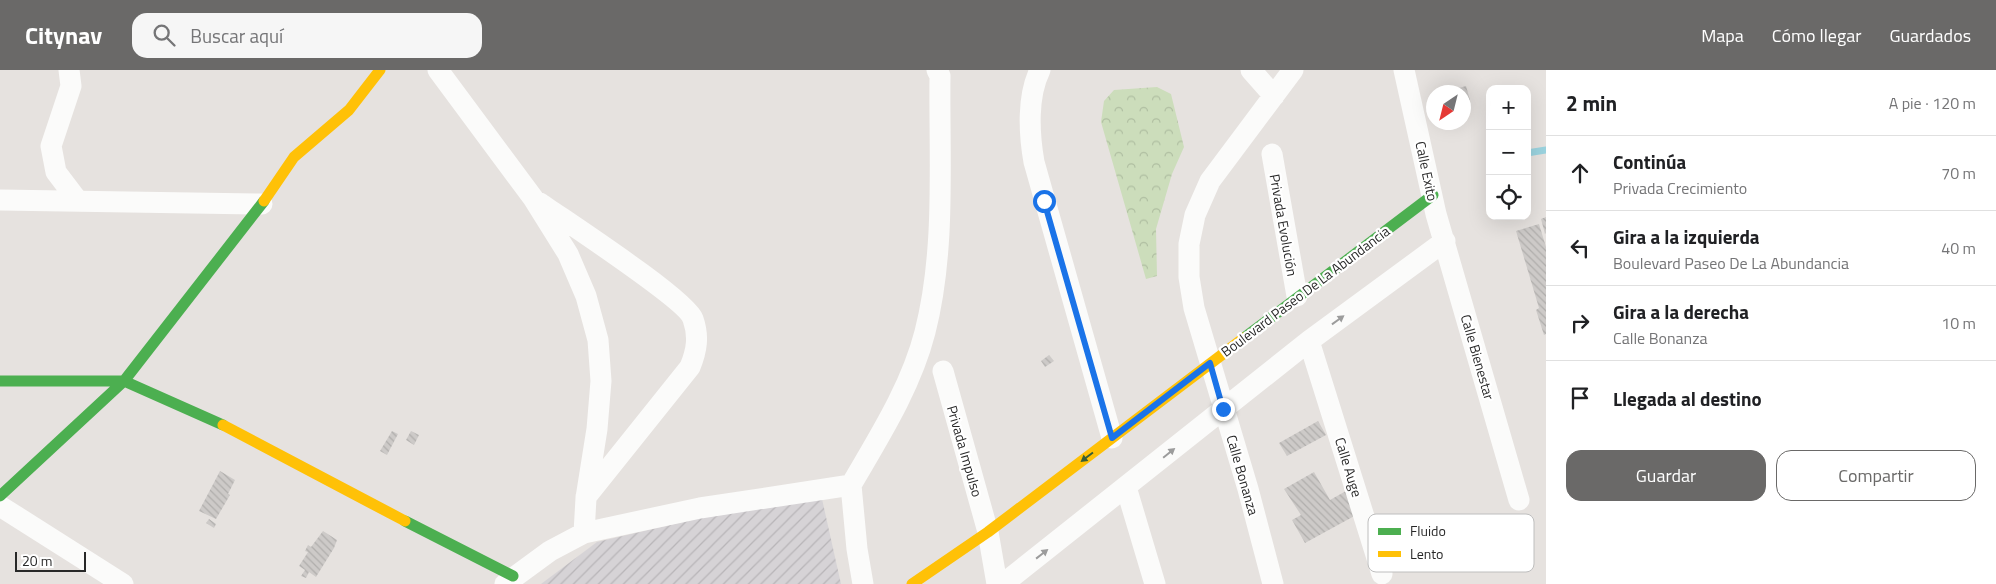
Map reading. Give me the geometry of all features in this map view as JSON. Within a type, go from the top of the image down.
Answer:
[{"type":"street","points":[[69,70],[71,86],[51,146],[56,172],[78,201]]},
{"type":"street","points":[[0,496],[124,381],[262,204],[294,157],[349,110],[380,70]]},
{"type":"street","points":[[438,70],[491,145],[533,198],[568,254],[586,296],[598,340],[601,381],[586,498],[584,533]]},
{"type":"street","points":[[863,584],[856,549],[851,485],[903,390],[925,333],[935,278],[939,212],[940,76],[937,70]]},
{"type":"street","points":[[1040,70],[1035,80],[1031,122],[1034,162],[1112,438]]},
{"type":"street","points":[[1251,70],[1274,96]]},
{"type":"street","name":"Calle Bonanza","points":[[1273,584],[1248,489],[1194,308],[1189,277],[1189,244],[1195,215],[1210,181],[1293,70]]},
{"type":"street","name":"Calle Exito","points":[[1404,70],[1434,204]]},
{"type":"street","name":"Privada Evolución","points":[[1272,154],[1296,296]]},
{"type":"street","points":[[533,198],[669,294],[693,317],[698,346],[690,367],[586,498]]},
{"type":"street","points":[[0,200],[262,204]]},
{"type":"street","name":"Boulevard Paseo De La Abundancia","points":[[912,584],[988,532],[1296,296],[1434,204]]},
{"type":"street","name":"Calle Bienestar","points":[[1434,204],[1518,500]]},
{"type":"street","points":[[1003,584],[1223,409],[1313,350],[1445,241]]},
{"type":"street","name":"Calle Auge","points":[[1313,350],[1368,529]]},
{"type":"street","name":"Privada Impulso","points":[[942,371],[988,532],[997,584]]},
{"type":"street","points":[[0,381],[124,381],[232,428],[509,580],[550,551],[584,533],[700,508],[851,485]]},
{"type":"street","points":[[1126,486],[1155,584]]},
{"type":"street","points":[[0,506],[123,584]]},
{"type":"shaded area","points":[[820,490],[841,584],[541,584],[597,542]]},
{"type":"green space","points":[[1157,87],[1171,94],[1184,147],[1172,174],[1156,229],[1157,276],[1146,279],[1101,122],[1104,101],[1114,90]]},
{"type":"building","points":[[1546,217],[1546,233],[1545,234],[1541,219]]},
{"type":"building","points":[[1539,224],[1546,247],[1546,334],[1544,335],[1536,310],[1539,308],[1516,231]]},
{"type":"building","points":[[1049,355],[1054,361],[1045,367],[1041,361]]},
{"type":"building","points":[[1318,421],[1326,435],[1287,456],[1279,443]]},
{"type":"building","points":[[392,431],[398,434],[387,455],[380,451]]},
{"type":"building","points":[[411,431],[419,435],[414,445],[406,440]]},
{"type":"building","points":[[220,471],[235,480],[228,494],[230,495],[216,519],[199,511]]},
{"type":"building","points":[[1314,472],[1330,500],[1346,491],[1358,514],[1305,543],[1292,520],[1301,515],[1284,489]]},
{"type":"building","points":[[209,519],[216,524],[214,528],[206,523]]},
{"type":"building","points":[[323,531],[337,540],[334,548],[316,577],[309,572],[306,578],[301,576],[305,570],[299,566],[308,552],[305,551],[308,545],[311,547]]},
{"type":"waterway","points":[[1531,152],[1546,150]]},
{"type":"traffic: fast","points":[[1244,338],[1433,195]]},
{"type":"traffic: fast","points":[[0,496],[124,381],[264,201]]},
{"type":"traffic: fast","points":[[0,381],[124,381],[223,425]]},
{"type":"traffic: fast","points":[[405,521],[513,576]]},
{"type":"traffic: slow","points":[[264,201],[294,157],[349,110],[380,70]]},
{"type":"traffic: slow","points":[[912,584],[988,532],[1244,338]]},
{"type":"traffic: slow","points":[[223,425],[405,521]]},
{"type":"route","points":[[1044,201],[1112,438],[1210,363],[1223,409]]}]
